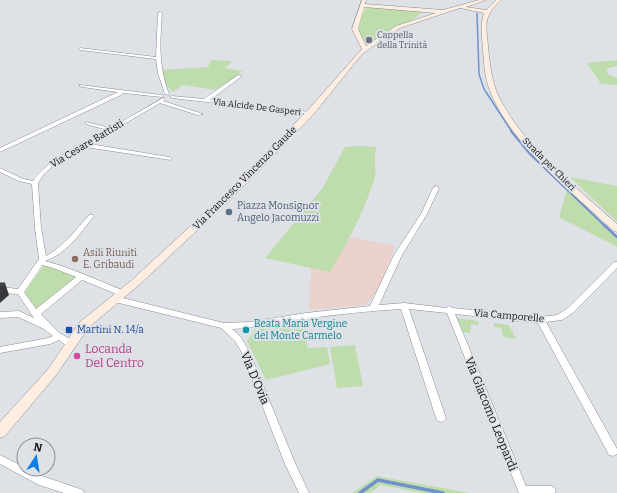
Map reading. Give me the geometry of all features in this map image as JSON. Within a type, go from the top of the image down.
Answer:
[{"type":"street","name":"Via Francesco Vincenzo Gaude","points":[[0,432],[54,371],[84,325],[210,214],[310,113],[360,53],[404,24],[484,0]]},
{"type":"street","points":[[460,7],[487,12],[499,0]]},
{"type":"street","points":[[365,50],[355,29],[363,3],[443,12]]},
{"type":"street","name":"Strada per Chieri","points":[[487,12],[483,23],[488,76],[498,101],[517,131],[530,146],[617,229]]},
{"type":"street","points":[[160,13],[157,58],[163,98]]},
{"type":"street","points":[[80,49],[157,58]]},
{"type":"street","name":"Via Alcide De Gasperi","points":[[205,101],[240,76]]},
{"type":"street","points":[[82,86],[163,98],[200,114]]},
{"type":"street","points":[[0,150],[119,94],[122,91]]},
{"type":"street","name":"Via Alcide De Gasperi","points":[[163,98],[172,97],[310,113]]},
{"type":"street","name":"Via Cesare Battisti","points":[[35,183],[42,173],[52,164],[163,98]]},
{"type":"street","points":[[88,123],[110,130]]},
{"type":"street","points":[[84,144],[169,159]]},
{"type":"street","points":[[0,170],[21,180],[35,183],[42,261]]},
{"type":"street","points":[[373,308],[384,291],[398,255],[428,207],[436,188]]},
{"type":"street","points":[[20,292],[42,261],[51,258],[74,236],[91,216]]},
{"type":"street","name":"Via D'Ovia","points":[[42,261],[82,276],[118,296],[224,326],[238,339],[245,351],[290,464],[304,493]]},
{"type":"street","name":"Via Camporelle","points":[[224,326],[250,325],[306,316],[404,306],[449,309],[541,320],[559,318],[571,310],[617,264]]},
{"type":"street","points":[[36,314],[82,276]]},
{"type":"street","points":[[0,290],[20,292],[46,326],[58,337],[72,344]]},
{"type":"street","points":[[404,306],[441,418]]},
{"type":"street","name":"Via Giacomo Leopardi","points":[[449,309],[523,491],[551,491]]},
{"type":"street","points":[[0,315],[18,314],[46,326]]},
{"type":"street","points":[[541,320],[613,452]]},
{"type":"street","points":[[0,350],[50,341],[58,337]]},
{"type":"street","points":[[0,459],[38,480],[79,493]]},
{"type":"shaded area","points":[[351,237],[395,246],[380,288],[365,305],[309,310],[311,268],[330,272]]},
{"type":"green space","points":[[367,7],[424,11],[412,20],[399,25],[372,42],[362,41],[359,32],[360,19]]},
{"type":"green space","points":[[211,60],[233,61],[225,68],[243,71],[215,90],[184,85],[172,92],[165,83],[161,70],[208,67]]},
{"type":"green space","points":[[617,60],[617,66],[606,70],[608,74],[617,78],[617,85],[601,84],[587,63]]},
{"type":"green space","points":[[345,147],[377,147],[375,155],[375,176],[360,216],[330,272],[265,258],[322,189]]},
{"type":"green space","points":[[570,177],[617,186],[617,222]]},
{"type":"green space","points":[[567,190],[617,238],[617,247],[559,217]]},
{"type":"green space","points":[[44,265],[80,277],[38,311],[24,292]]},
{"type":"green space","points":[[457,318],[478,321],[479,325],[471,324],[470,333],[463,332]]},
{"type":"green space","points":[[302,323],[308,348],[327,347],[330,364],[266,380],[247,341],[255,329]]},
{"type":"green space","points":[[494,323],[509,325],[516,339],[503,337],[501,328],[494,327]]},
{"type":"green space","points":[[355,345],[363,386],[337,388],[330,347]]},
{"type":"green space","points":[[377,476],[470,493],[422,493],[381,485],[370,493],[352,493]]},
{"type":"waterway","points":[[477,13],[479,74],[484,89],[512,132]]},
{"type":"waterway","points":[[511,131],[530,154],[605,226]]},
{"type":"waterway","points":[[604,225],[617,237]]},
{"type":"waterway","points":[[360,493],[378,480],[443,493]]},
{"type":"place","name":"Cappella della Trinità","points":[[369,40]]},
{"type":"place","name":"Piazza Monsignor Angelo Jacomuzzi","points":[[229,212]]},
{"type":"place","name":"Asili Riuniti E. Gribaudi","points":[[75,259]]},
{"type":"place","name":"Martini N. 14/a","points":[[69,330]]},
{"type":"place","name":"Beata Maria Vergine del Monte Carmelo","points":[[246,330]]},
{"type":"place","name":"Locanda Del Centro","points":[[77,356]]}]
